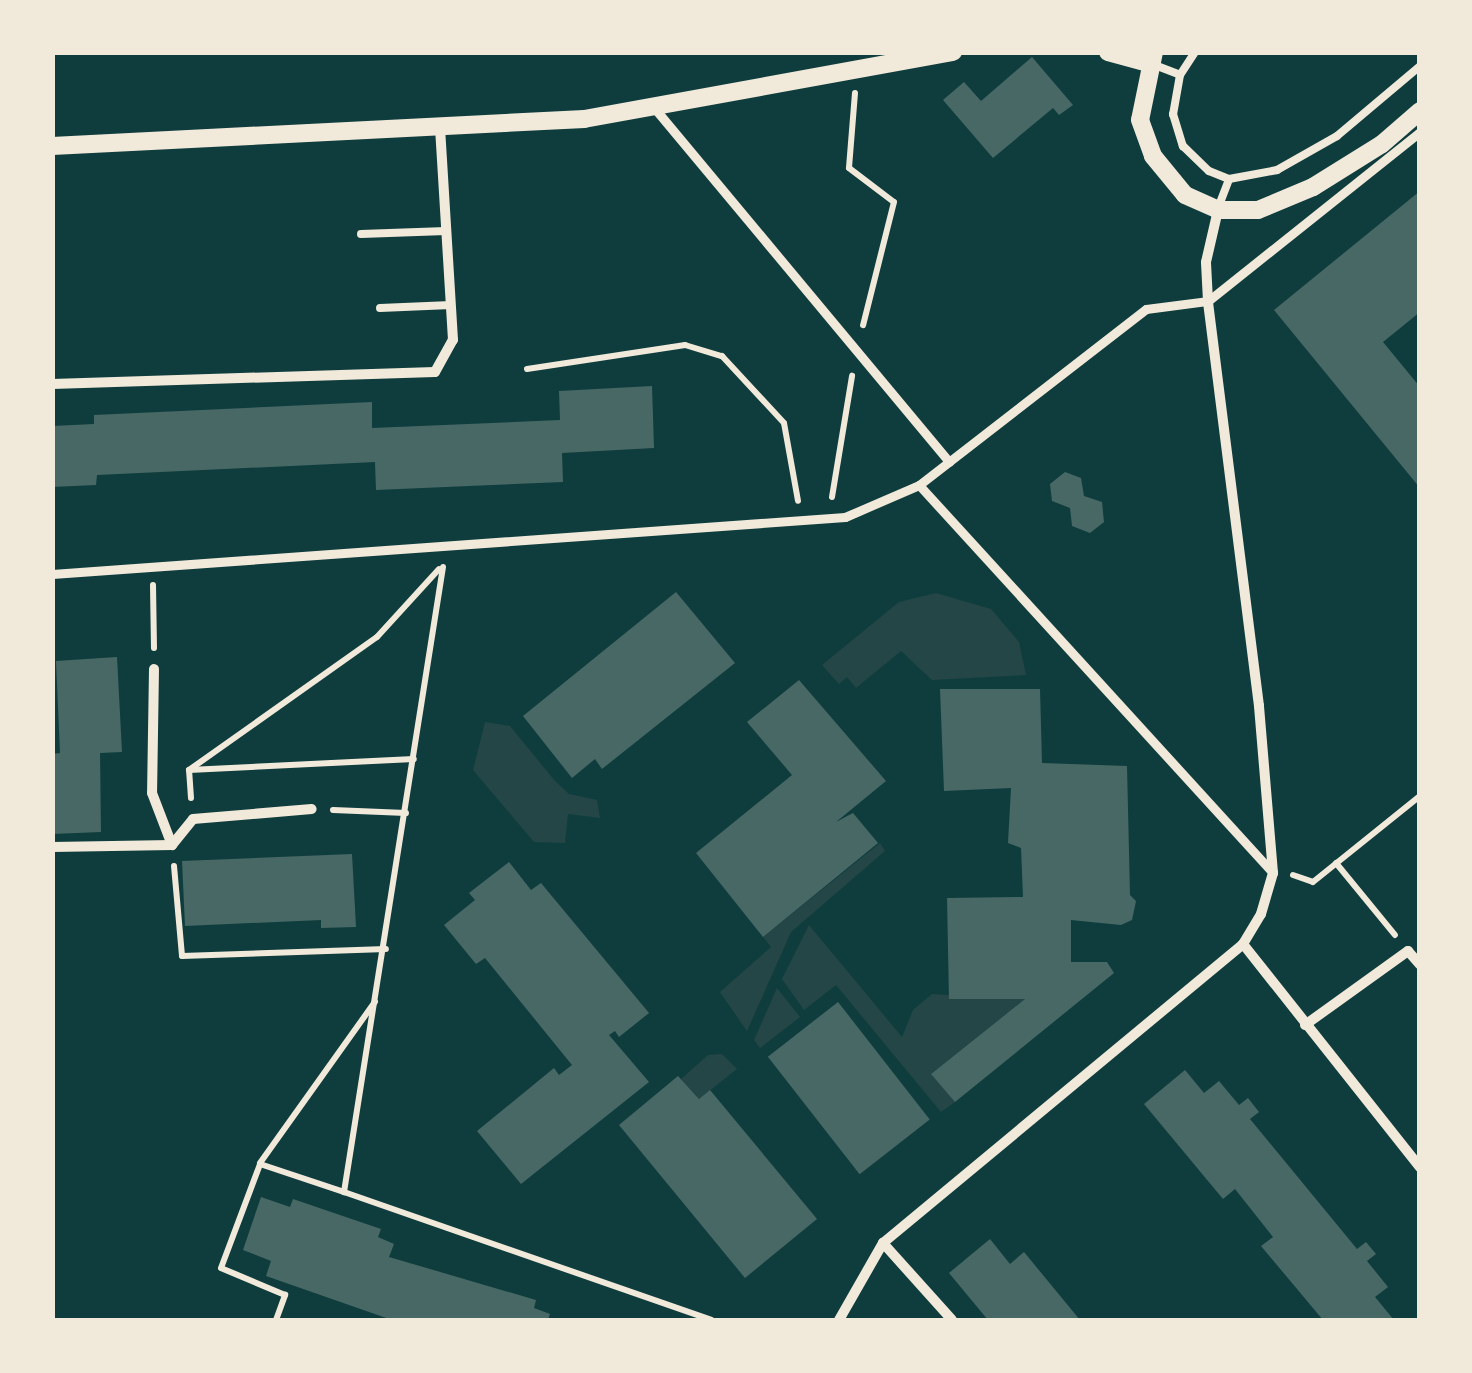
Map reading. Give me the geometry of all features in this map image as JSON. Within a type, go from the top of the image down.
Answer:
[{"type":"street","points":[[52,146],[440,129],[656,110],[953,52]]},
{"type":"street","points":[[1108,52],[1151,58],[1140,120],[1153,156],[1185,194],[1218,210],[1258,210],[1312,186],[1382,144],[1420,111]]},
{"type":"street","points":[[656,110],[950,462]]},
{"type":"street","points":[[52,384],[435,372],[453,340],[440,129]]},
{"type":"street","points":[[52,574],[828,518],[876,507],[919,485],[1146,309],[1208,300],[1420,132]]},
{"type":"street","points":[[839,1320],[883,1244],[1243,944],[1262,914],[1273,873],[1208,300],[1206,262],[1218,210]]},
{"type":"street","points":[[919,485],[1273,873]]},
{"type":"street","points":[[154,669],[152,793],[172,844]]},
{"type":"street","points":[[52,847],[172,844],[193,819],[312,809]]},
{"type":"street","points":[[1243,944],[1420,1167]]},
{"type":"street","points":[[1305,1025],[1408,951],[1420,965]]},
{"type":"street","points":[[883,1244],[952,1320]]},
{"type":"lane","points":[[1195,52],[1180,74],[1173,114],[1183,146],[1229,179],[1278,170],[1337,136],[1420,66]]},
{"type":"lane","points":[[1151,58],[1180,74]]},
{"type":"lane","points":[[1218,210],[1229,179]]},
{"type":"lane","points":[[361,234],[446,231]]},
{"type":"lane","points":[[380,308],[451,305]]},
{"type":"path","points":[[828,518],[856,350],[894,202],[850,168],[857,71]]},
{"type":"path","points":[[527,369],[685,345],[722,356],[784,423],[802,520]]},
{"type":"path","points":[[344,1192],[386,949],[445,546]]},
{"type":"path","points":[[189,770],[377,637],[443,564]]},
{"type":"path","points":[[153,567],[154,669]]},
{"type":"path","points":[[189,770],[414,759]]},
{"type":"path","points":[[189,770],[193,819]]},
{"type":"path","points":[[1273,873],[1314,882],[1420,796]]},
{"type":"path","points":[[312,809],[406,813]]},
{"type":"path","points":[[172,844],[182,956],[386,949]]},
{"type":"path","points":[[1336,863],[1408,951]]},
{"type":"path","points":[[276,1320],[285,1295],[221,1268],[260,1164],[378,997]]},
{"type":"path","points":[[260,1164],[710,1320]]},
{"type":"shaded area","points":[[936,593],[991,609],[1019,642],[1026,675],[932,680],[901,651],[856,688],[847,677],[839,684],[822,665],[899,602]]},
{"type":"shaded area","points":[[485,722],[510,726],[569,794],[597,800],[600,818],[568,814],[565,843],[534,842],[473,770]]},
{"type":"shaded area","points":[[880,843],[885,851],[791,932],[747,1031],[720,992],[771,947],[763,937]]},
{"type":"shaded area","points":[[809,925],[902,1037],[913,1010],[932,994],[1025,999],[932,1073],[955,1102],[941,1112],[836,985],[804,1010],[782,979]]},
{"type":"shaded area","points":[[777,988],[800,1017],[760,1048],[754,1040]]},
{"type":"shaded area","points":[[722,1054],[737,1069],[699,1099],[681,1079],[708,1055]]},
{"type":"building","points":[[1032,57],[1073,105],[1059,115],[1053,108],[993,158],[943,100],[964,82],[981,101]]},
{"type":"building","points":[[1420,191],[1420,312],[1383,342],[1420,387],[1420,488],[1274,310]]},
{"type":"building","points":[[652,386],[654,448],[562,453],[563,482],[376,490],[375,462],[97,475],[96,485],[52,487],[52,426],[94,424],[94,415],[372,402],[372,428],[560,420],[559,391]]},
{"type":"building","points":[[1065,472],[1081,478],[1084,496],[1102,502],[1104,522],[1090,533],[1072,526],[1070,508],[1052,501],[1050,484]]},
{"type":"building","points":[[676,592],[735,663],[602,769],[595,759],[572,778],[523,716]]},
{"type":"building","points":[[117,657],[122,752],[100,753],[101,832],[52,834],[52,754],[60,753],[56,661]]},
{"type":"building","points":[[799,680],[886,781],[836,822],[853,813],[878,843],[763,937],[696,853],[792,775],[747,722]]},
{"type":"building","points":[[940,689],[1040,689],[1042,763],[1127,766],[1130,895],[1136,901],[1132,920],[1121,925],[1071,920],[1071,962],[1107,962],[1114,973],[955,1102],[931,1074],[1025,999],[949,999],[947,898],[1023,897],[1021,848],[1008,843],[1011,788],[944,791]]},
{"type":"building","points":[[352,854],[356,927],[321,928],[321,920],[185,926],[182,861]]},
{"type":"building","points":[[509,862],[531,890],[541,883],[649,1013],[619,1037],[615,1031],[609,1035],[649,1082],[521,1184],[477,1131],[554,1068],[559,1075],[572,1065],[485,958],[476,964],[444,925],[475,900],[469,893]]},
{"type":"building","points":[[838,1002],[930,1119],[860,1174],[768,1057]]},
{"type":"building","points":[[1185,1070],[1204,1093],[1219,1081],[1239,1105],[1248,1098],[1259,1112],[1250,1119],[1357,1249],[1366,1242],[1376,1254],[1367,1261],[1388,1287],[1375,1297],[1394,1320],[1323,1320],[1261,1246],[1273,1237],[1235,1189],[1223,1199],[1144,1104]]},
{"type":"building","points":[[678,1076],[699,1099],[710,1090],[817,1219],[745,1278],[619,1125]]},
{"type":"building","points":[[261,1197],[290,1207],[293,1199],[381,1229],[378,1237],[394,1244],[389,1257],[536,1300],[534,1308],[550,1314],[548,1320],[392,1320],[266,1276],[271,1261],[243,1250]]},
{"type":"building","points":[[990,1239],[1010,1264],[1024,1252],[1080,1320],[988,1320],[949,1273]]}]
